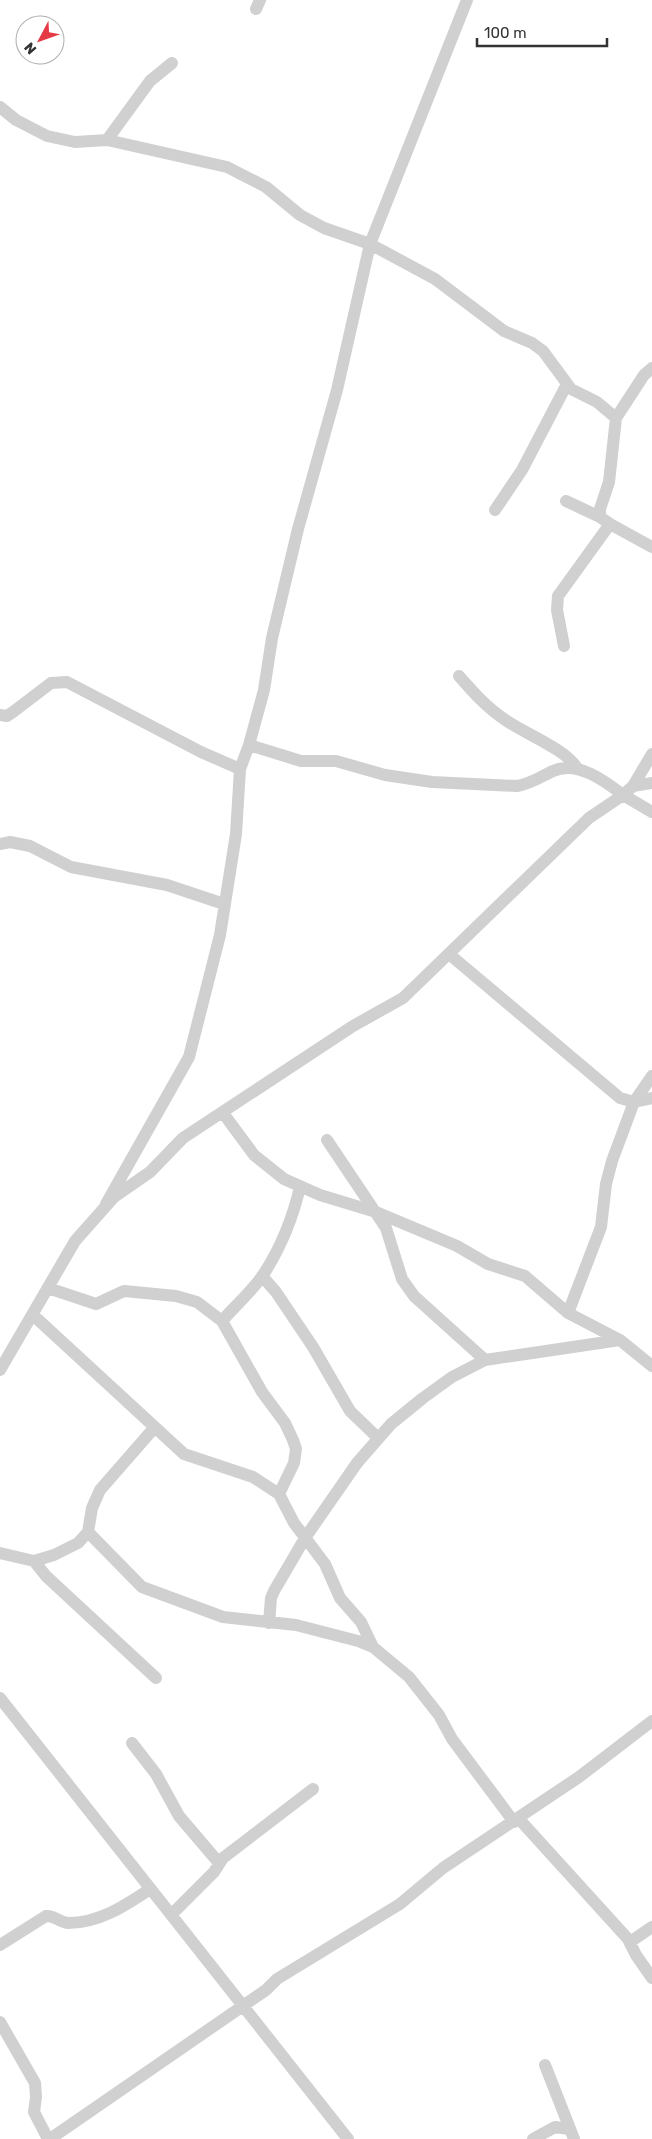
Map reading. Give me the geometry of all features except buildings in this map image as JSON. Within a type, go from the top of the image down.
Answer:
[{"type":"street","points":[[106,1204],[189,1057],[220,935],[236,834],[240,769],[249,745],[264,690],[272,638],[298,529],[337,390],[370,244],[467,0]]},
{"type":"street","points":[[107,140],[150,81],[172,63]]},
{"type":"street","points":[[0,107],[16,120],[47,136],[75,142],[107,140],[227,167],[266,187],[308,219],[324,228],[370,244],[435,279],[504,331],[532,343],[543,351],[575,392],[604,406],[616,418]]},
{"type":"street","points":[[605,521],[600,509],[609,482],[616,418],[644,375],[652,368]]},
{"type":"street","points":[[495,510],[540,440],[567,384]]},
{"type":"street","points":[[566,501],[652,547]]},
{"type":"street","points":[[564,646],[557,610],[558,596],[605,521]]},
{"type":"street","points":[[459,676],[478,698],[502,718],[531,737],[566,755],[577,768]]},
{"type":"street","points":[[0,715],[7,716],[14,712],[51,683],[58,681],[67,682],[201,752],[240,769]]},
{"type":"street","points":[[249,745],[301,761],[336,761],[384,775],[464,784],[517,786],[529,784],[555,770],[577,768],[628,791],[652,812]]},
{"type":"street","points":[[628,791],[652,754]]},
{"type":"street","points":[[0,1370],[75,1240],[106,1204],[122,1190],[150,1172],[183,1138],[353,1026],[395,1004],[589,818],[628,791],[652,783]]},
{"type":"street","points":[[0,844],[10,842],[30,846],[71,867],[167,885],[224,904]]},
{"type":"street","points":[[449,954],[620,1098],[634,1102],[652,1098]]},
{"type":"street","points":[[568,1312],[601,1227],[606,1184],[612,1160],[634,1102],[652,1076]]},
{"type":"street","points":[[223,1113],[254,1155],[276,1174],[300,1187],[376,1212],[457,1246],[488,1264],[525,1276],[568,1312],[620,1340],[652,1366]]},
{"type":"street","points":[[327,1140],[390,1236],[402,1278],[411,1291],[485,1360]]},
{"type":"street","points":[[222,1321],[262,1276],[279,1246],[296,1204],[300,1187]]},
{"type":"street","points":[[262,1276],[276,1292],[312,1347],[350,1411],[378,1438]]},
{"type":"street","points":[[48,1288],[96,1304],[124,1292],[186,1297],[209,1310],[222,1321],[262,1392],[285,1423],[296,1449],[294,1463],[279,1494]]},
{"type":"street","points":[[33,1315],[169,1442],[189,1457],[253,1477],[279,1494],[294,1523],[325,1564],[342,1601],[361,1622],[373,1647]]},
{"type":"street","points":[[269,1624],[274,1591],[305,1538],[357,1463],[378,1438],[423,1398],[452,1377],[485,1360],[620,1340]]},
{"type":"street","points":[[0,1553],[34,1561],[78,1543],[88,1532],[92,1508],[100,1490],[155,1427]]},
{"type":"street","points":[[88,1532],[142,1587],[223,1617],[311,1628],[373,1647],[409,1677],[439,1715],[462,1753],[516,1820],[630,1942],[636,1955],[652,1978]]},
{"type":"street","points":[[34,1561],[46,1576],[156,1678]]},
{"type":"street","points":[[0,1698],[348,2139]]},
{"type":"street","points":[[0,2022],[35,2083],[34,2112],[49,2139],[242,2006],[285,1974],[400,1904],[443,1868],[516,1820],[614,1751],[652,1721]]},
{"type":"street","points":[[132,1744],[156,1774],[179,1816],[219,1863]]},
{"type":"street","points":[[171,1915],[214,1872],[219,1863],[313,1789]]},
{"type":"street","points":[[0,1945],[46,1916],[51,1916],[64,1922],[86,1921],[125,1906],[150,1889]]},
{"type":"street","points":[[630,1942],[652,1927]]},
{"type":"street","points":[[546,2065],[571,2134]]},
{"type":"street","points":[[533,2139],[555,2128],[571,2134]]}]
